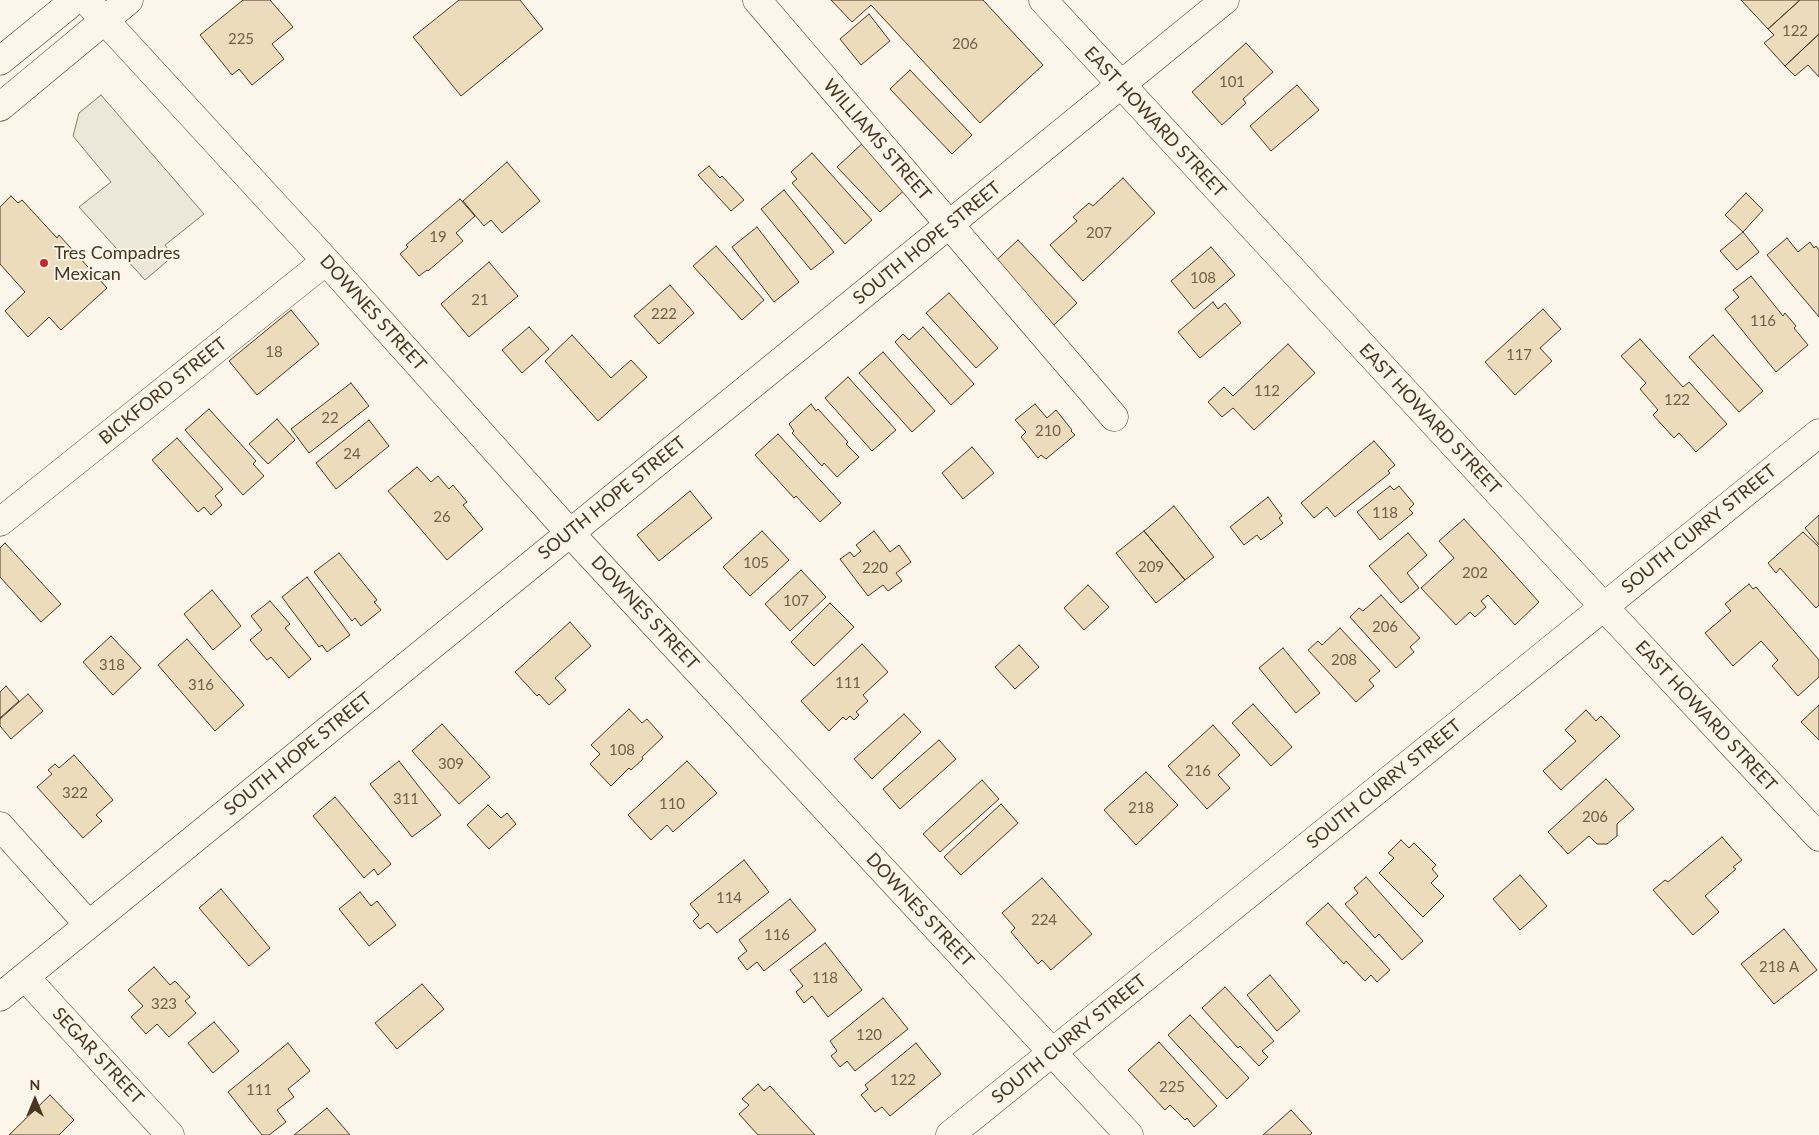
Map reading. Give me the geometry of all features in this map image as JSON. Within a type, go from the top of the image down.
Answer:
[{"type":"street","points":[[0,61],[75,0]]},
{"type":"street","name":"DOWNES STREET","points":[[86,0],[326,261],[570,533],[1129,1135]]},
{"type":"street","points":[[0,107],[129,0]]},
{"type":"street","name":"WILLIAMS STREET","points":[[757,0],[1114,417]]},
{"type":"street","name":"EAST HOWARD STREET","points":[[1043,0],[1819,836]]},
{"type":"street","name":"SOUTH HOPE STREET","points":[[0,997],[1225,0]]},
{"type":"street","name":"BICKFORD STREET","points":[[0,522],[326,261]]},
{"type":"street","name":"SOUTH CURRY STREET","points":[[950,1135],[1819,433]]},
{"type":"street","points":[[0,826],[88,924]]},
{"type":"street","name":"SEGAR STREET","points":[[25,976],[170,1135]]},
{"type":"shaded area","points":[[101,95],[204,214],[165,245],[173,256],[145,280],[79,207],[111,182],[73,136],[79,113]]},
{"type":"building","points":[[243,0],[270,0],[293,27],[272,44],[284,59],[252,85],[239,69],[232,75],[200,35]]},
{"type":"building","points":[[459,0],[520,0],[543,29],[461,96],[413,37]]},
{"type":"building","points":[[831,0],[983,0],[1043,65],[980,123],[871,5],[852,22]]},
{"type":"building","points":[[1741,0],[1800,0],[1768,29]]},
{"type":"building","points":[[1800,0],[1819,0],[1819,34],[1785,66],[1764,43],[1774,35],[1768,29]]},
{"type":"building","points":[[869,14],[890,41],[861,65],[840,39]]},
{"type":"building","points":[[1819,34],[1819,77],[1808,65],[1795,76],[1785,66]]},
{"type":"building","points":[[1246,43],[1273,72],[1243,99],[1246,103],[1222,125],[1192,92]]},
{"type":"building","points":[[910,70],[972,135],[952,154],[890,89]]},
{"type":"building","points":[[1297,85],[1319,110],[1271,151],[1250,126]]},
{"type":"building","points":[[865,141],[908,187],[880,212],[837,167]]},
{"type":"building","points":[[812,153],[872,220],[845,244],[792,183],[797,179],[791,172]]},
{"type":"building","points":[[507,162],[540,201],[502,233],[491,220],[484,226],[463,201]]},
{"type":"building","points":[[709,166],[720,178],[722,176],[744,200],[731,211],[698,175]]},
{"type":"building","points":[[1123,178],[1155,213],[1083,281],[1050,245],[1077,221],[1073,217],[1089,203],[1093,206]]},
{"type":"building","points":[[784,190],[834,252],[811,270],[761,209]]},
{"type":"building","points":[[1746,193],[1763,210],[1743,232],[1725,215]]},
{"type":"building","points":[[11,196],[18,203],[22,200],[57,238],[59,235],[107,288],[61,330],[49,317],[28,337],[5,311],[25,292],[0,264],[0,207]]},
{"type":"building","points":[[460,199],[475,216],[456,233],[463,241],[428,271],[419,276],[400,254],[408,247],[406,245]]},
{"type":"building","points":[[757,227],[799,282],[774,302],[732,247]]},
{"type":"building","points":[[1743,232],[1759,252],[1737,270],[1720,251]]},
{"type":"building","points":[[1787,238],[1798,252],[1810,242],[1814,248],[1816,246],[1819,250],[1819,317],[1767,255]]},
{"type":"building","points":[[1018,240],[1077,303],[1054,325],[1035,305],[988,268]]},
{"type":"building","points":[[716,246],[764,300],[742,320],[693,266]]},
{"type":"building","points":[[1211,247],[1235,275],[1194,309],[1171,281]]},
{"type":"building","points":[[489,262],[518,296],[469,337],[441,304]]},
{"type":"building","points":[[1751,276],[1783,316],[1785,313],[1796,326],[1794,328],[1808,345],[1776,372],[1725,309],[1739,297],[1733,290]]},
{"type":"building","points":[[670,285],[694,313],[659,344],[634,316]]},
{"type":"building","points":[[949,293],[998,348],[976,368],[926,313]]},
{"type":"building","points":[[1213,302],[1218,309],[1225,303],[1241,323],[1200,358],[1178,332]]},
{"type":"building","points":[[1543,309],[1561,329],[1540,348],[1552,361],[1515,395],[1485,362]]},
{"type":"building","points":[[291,310],[319,344],[257,395],[229,361]]},
{"type":"building","points":[[529,327],[549,349],[522,373],[502,350]]},
{"type":"building","points":[[923,327],[974,384],[951,405],[895,342],[903,334],[909,340]]},
{"type":"building","points":[[572,335],[611,378],[631,360],[647,377],[598,421],[545,361]]},
{"type":"building","points":[[1713,335],[1763,391],[1739,412],[1689,357]]},
{"type":"building","points":[[1640,339],[1683,387],[1689,382],[1727,424],[1696,452],[1679,433],[1674,438],[1653,415],[1658,410],[1640,389],[1646,383],[1621,356]]},
{"type":"building","points":[[1288,344],[1315,373],[1254,430],[1233,408],[1222,417],[1208,402],[1224,387],[1233,396]]},
{"type":"building","points":[[883,352],[935,411],[912,432],[859,373]]},
{"type":"building","points":[[848,377],[896,430],[872,451],[825,398]]},
{"type":"building","points":[[351,383],[369,406],[309,453],[291,429]]},
{"type":"building","points":[[811,404],[816,411],[818,409],[848,442],[846,444],[859,457],[837,477],[824,463],[822,466],[792,433],[794,431],[789,424]]},
{"type":"building","points":[[1035,404],[1047,418],[1056,410],[1075,435],[1046,459],[1041,455],[1038,458],[1021,437],[1026,432],[1015,420]]},
{"type":"building","points":[[209,409],[256,461],[253,464],[264,476],[243,495],[185,430]]},
{"type":"building","points":[[277,419],[295,440],[268,464],[249,444]]},
{"type":"building","points":[[369,420],[389,446],[336,489],[316,463]]},
{"type":"building","points":[[778,434],[841,503],[820,522],[796,496],[794,498],[755,455]]},
{"type":"building","points":[[177,438],[223,489],[215,496],[222,505],[211,515],[204,507],[198,512],[152,460]]},
{"type":"building","points":[[1374,441],[1395,465],[1388,471],[1390,473],[1335,517],[1327,507],[1314,518],[1301,503]]},
{"type":"building","points":[[972,447],[994,473],[963,499],[942,473]]},
{"type":"building","points":[[417,467],[431,482],[438,476],[449,489],[453,485],[467,502],[463,505],[483,529],[447,560],[388,491]]},
{"type":"building","points":[[1390,486],[1394,490],[1399,486],[1414,504],[1409,509],[1413,513],[1380,540],[1357,512]]},
{"type":"building","points":[[690,491],[712,518],[659,561],[637,535]]},
{"type":"building","points":[[1268,497],[1282,516],[1279,518],[1283,523],[1261,540],[1257,535],[1244,545],[1230,527]]},
{"type":"building","points":[[1174,506],[1214,557],[1185,580],[1144,531]]},
{"type":"building","points":[[1819,515],[1819,545],[1805,528]]},
{"type":"building","points":[[1464,519],[1539,602],[1515,625],[1488,595],[1481,601],[1486,607],[1475,617],[1470,612],[1456,625],[1421,588],[1454,558],[1439,541]]},
{"type":"building","points":[[762,531],[789,560],[750,596],[723,567]]},
{"type":"building","points":[[874,531],[890,552],[899,545],[911,562],[896,573],[902,581],[888,591],[883,585],[868,596],[840,559],[850,552],[854,557],[861,551],[856,545]]},
{"type":"building","points":[[1144,531],[1185,580],[1156,603],[1116,553]]},
{"type":"building","points":[[1803,532],[1819,547],[1819,605],[1816,608],[1780,568],[1776,573],[1768,563]]},
{"type":"building","points":[[1408,533],[1427,555],[1407,573],[1419,588],[1401,603],[1369,566]]},
{"type":"building","points":[[5,543],[61,604],[41,622],[0,577],[0,548]]},
{"type":"building","points":[[339,553],[377,600],[374,602],[381,610],[361,626],[355,618],[352,621],[314,572]]},
{"type":"building","points":[[801,570],[826,597],[790,631],[765,604]]},
{"type":"building","points":[[307,577],[350,635],[327,652],[322,645],[319,647],[282,597]]},
{"type":"building","points":[[1749,584],[1753,589],[1756,587],[1819,660],[1819,677],[1798,696],[1772,666],[1778,660],[1761,641],[1733,666],[1705,633],[1731,611],[1725,604]]},
{"type":"building","points":[[1088,585],[1109,607],[1084,630],[1064,608]]},
{"type":"building","points":[[212,590],[241,626],[213,650],[184,614]]},
{"type":"building","points":[[1381,595],[1420,638],[1410,647],[1414,652],[1396,668],[1350,617],[1359,608],[1363,611]]},
{"type":"building","points":[[270,601],[290,624],[285,628],[311,659],[289,678],[271,657],[267,660],[250,640],[262,630],[251,616]]},
{"type":"building","points":[[830,603],[854,627],[814,666],[791,642]]},
{"type":"building","points":[[570,622],[591,646],[555,678],[566,690],[549,705],[539,694],[537,696],[515,672]]},
{"type":"building","points":[[1340,628],[1380,671],[1369,680],[1374,686],[1356,702],[1308,650],[1318,641],[1322,645]]},
{"type":"building","points":[[111,636],[141,668],[113,695],[83,662]]},
{"type":"building","points":[[187,639],[244,705],[215,731],[158,665]]},
{"type":"building","points":[[862,644],[888,672],[863,695],[868,701],[856,712],[859,715],[854,720],[850,716],[846,720],[843,717],[829,731],[801,701]]},
{"type":"building","points":[[1019,645],[1039,667],[1015,689],[995,667]]},
{"type":"building","points":[[1283,648],[1320,693],[1296,713],[1259,668]]},
{"type":"building","points":[[6,686],[19,701],[0,718],[0,692]]},
{"type":"building","points":[[28,694],[43,711],[11,739],[0,726],[0,719]]},
{"type":"building","points":[[1253,704],[1292,747],[1271,766],[1232,723]]},
{"type":"building","points":[[1819,705],[1819,740],[1801,722]]},
{"type":"building","points":[[629,709],[642,723],[647,719],[663,737],[642,757],[643,759],[631,770],[629,768],[611,786],[590,764],[600,754],[591,745]]},
{"type":"building","points":[[1586,710],[1596,721],[1601,716],[1620,736],[1561,790],[1543,771],[1576,741],[1565,730]]},
{"type":"building","points":[[904,714],[921,732],[872,779],[854,759]]},
{"type":"building","points":[[442,724],[490,777],[459,804],[412,751]]},
{"type":"building","points":[[1213,725],[1240,755],[1218,775],[1230,788],[1207,809],[1168,766]]},
{"type":"building","points":[[939,740],[956,759],[900,809],[883,789]]},
{"type":"building","points":[[74,755],[113,800],[96,815],[102,821],[83,838],[37,787],[52,774],[48,770],[55,764],[59,768]]},
{"type":"building","points":[[399,761],[441,815],[412,837],[370,784]]},
{"type":"building","points":[[687,761],[717,793],[673,832],[667,825],[651,840],[628,815]]},
{"type":"building","points":[[1146,772],[1178,805],[1136,845],[1104,810]]},
{"type":"building","points":[[1606,779],[1634,809],[1617,824],[1617,836],[1607,844],[1597,844],[1589,836],[1568,854],[1548,832]]},
{"type":"building","points":[[982,780],[999,799],[940,852],[923,834]]},
{"type":"building","points":[[335,797],[391,864],[378,875],[374,869],[364,878],[313,816]]},
{"type":"building","points":[[1001,804],[1018,823],[961,875],[944,857]]},
{"type":"building","points":[[488,805],[501,818],[507,813],[516,824],[489,849],[467,825]]},
{"type":"building","points":[[1722,837],[1742,860],[1733,867],[1736,869],[1705,896],[1719,912],[1693,935],[1653,890],[1665,880],[1668,882]]},
{"type":"building","points":[[1401,840],[1409,848],[1414,843],[1436,865],[1432,869],[1438,876],[1431,883],[1444,896],[1423,917],[1379,873],[1394,858],[1388,853]]},
{"type":"building","points":[[744,860],[769,892],[717,933],[708,923],[700,929],[693,921],[699,915],[690,904]]},
{"type":"building","points":[[1520,875],[1547,906],[1520,930],[1493,899]]},
{"type":"building","points":[[1366,877],[1423,941],[1402,960],[1379,934],[1375,938],[1345,904],[1358,893],[1354,888]]},
{"type":"building","points":[[1042,878],[1092,934],[1051,970],[1042,960],[1038,964],[1011,932],[1015,928],[1002,913]]},
{"type":"building","points":[[221,889],[270,948],[249,966],[199,908]]},
{"type":"building","points":[[360,892],[371,906],[377,901],[396,925],[369,946],[339,909]]},
{"type":"building","points":[[790,899],[816,930],[764,971],[757,962],[747,970],[738,958],[747,951],[739,940]]},
{"type":"building","points":[[1328,903],[1390,970],[1377,982],[1371,975],[1365,981],[1346,961],[1344,964],[1306,923]]},
{"type":"building","points":[[1784,929],[1817,970],[1774,1004],[1741,964]]},
{"type":"building","points":[[825,943],[862,990],[828,1017],[812,996],[804,1003],[796,992],[803,986],[790,970]]},
{"type":"building","points":[[154,967],[170,985],[175,981],[190,997],[185,1001],[196,1013],[169,1037],[157,1024],[146,1034],[131,1017],[143,1006],[128,990]]},
{"type":"building","points":[[1270,975],[1300,1011],[1277,1031],[1247,995]]},
{"type":"building","points":[[422,984],[444,1009],[397,1049],[375,1023]]},
{"type":"building","points":[[1225,987],[1274,1041],[1262,1051],[1268,1057],[1259,1066],[1240,1046],[1238,1048],[1202,1008]]},
{"type":"building","points":[[883,998],[908,1029],[855,1071],[847,1061],[840,1067],[831,1056],[837,1051],[830,1041]]},
{"type":"building","points":[[1190,1015],[1249,1078],[1227,1099],[1168,1035]]},
{"type":"building","points":[[214,1022],[239,1051],[213,1073],[188,1043]]},
{"type":"building","points":[[1159,1042],[1217,1106],[1194,1127],[1187,1118],[1185,1120],[1170,1105],[1165,1110],[1128,1070]]},
{"type":"building","points":[[288,1043],[310,1071],[288,1089],[294,1097],[277,1110],[286,1122],[269,1135],[262,1135],[228,1092]]},
{"type":"building","points":[[916,1043],[941,1074],[890,1116],[882,1107],[875,1112],[861,1095],[868,1089],[865,1085]]},
{"type":"building","points":[[758,1084],[764,1091],[770,1086],[815,1135],[758,1135],[739,1114],[749,1105],[742,1099]]},
{"type":"building","points":[[50,1095],[74,1120],[59,1135],[9,1135]]},
{"type":"building","points":[[327,1108],[350,1135],[294,1135]]},
{"type":"building","points":[[1291,1110],[1312,1133],[1310,1135],[1263,1135]]},
{"type":"place","name":"Tres Compadres Mexican","points":[[44,263]]}]
